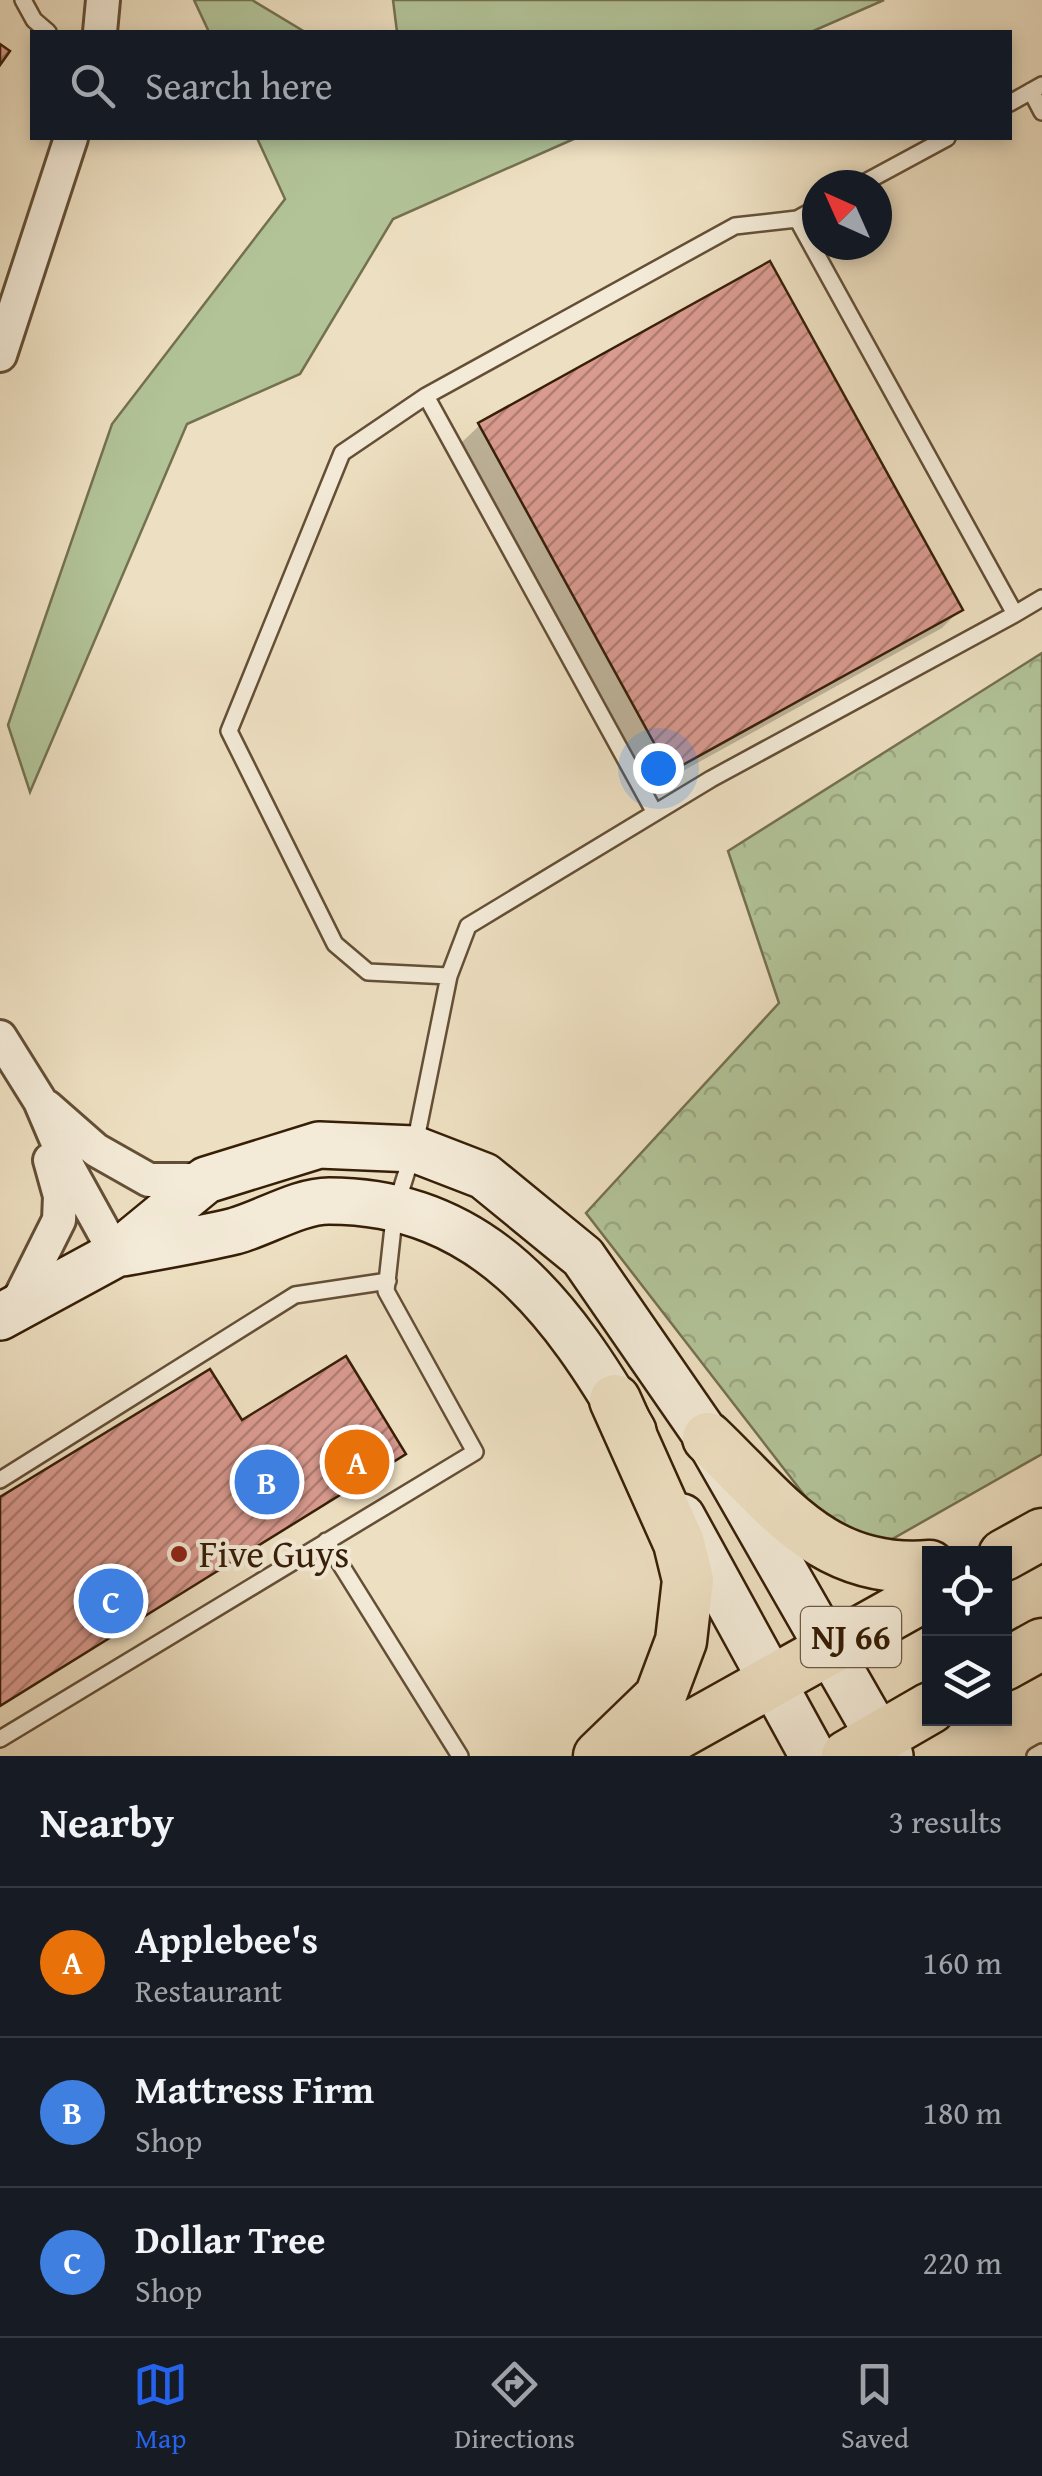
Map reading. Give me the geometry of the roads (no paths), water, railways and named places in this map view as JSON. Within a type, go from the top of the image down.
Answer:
[{"type":"main road","points":[[599,1756],[660,1697],[681,1641],[688,1580],[679,1543],[614,1400]]},
{"type":"main road","points":[[708,1438],[821,1544],[863,1564],[894,1569],[922,1567]]},
{"type":"main road","points":[[1012,1551],[1042,1534]]},
{"type":"main road","name":"NJ 66","points":[[638,1756],[922,1597]]},
{"type":"main road","points":[[1012,1661],[1042,1644]]},
{"type":"main road","name":"NJ 66","points":[[872,1750],[922,1714]]},
{"type":"street","points":[[100,30],[103,0]]},
{"type":"street","points":[[2,339],[70,140]]},
{"type":"street","points":[[0,1037],[40,1101],[69,1169],[116,1254]]},
{"type":"street","points":[[40,1101],[96,1150],[148,1180],[206,1180],[319,1145],[414,1149],[484,1176],[583,1256],[708,1438],[830,1648],[872,1750]]},
{"type":"street","points":[[8,1311],[58,1220],[60,1196],[40,1101]]},
{"type":"street","points":[[8,1311],[116,1254],[206,1180]]},
{"type":"street","points":[[116,1254],[234,1231],[325,1201],[395,1209],[454,1229],[544,1296],[614,1400],[813,1756]]},
{"type":"lane","points":[[24,0],[34,20],[46,30]]},
{"type":"lane","points":[[1012,102],[1036,88],[1042,112]]},
{"type":"lane","points":[[887,170],[942,140]]},
{"type":"lane","points":[[449,976],[368,972],[335,944],[230,731],[342,453],[426,396],[734,226],[802,216]]},
{"type":"lane","points":[[797,219],[1015,614]]},
{"type":"lane","points":[[426,396],[654,813]]},
{"type":"lane","points":[[0,1740],[475,1452],[386,1292],[395,1209],[414,1149],[449,976],[468,926],[654,813],[1042,598]]},
{"type":"lane","points":[[0,1480],[295,1295],[388,1281]]},
{"type":"lane","points":[[326,1542],[460,1756]]},
{"type":"lane","points":[[1035,1756],[1042,1752]]},
{"type":"place","name":"Applebee's","points":[[357,1462]]},
{"type":"place","name":"Mattress Firm","points":[[267,1482]]},
{"type":"place","name":"Five Guys","points":[[179,1554]]},
{"type":"place","name":"Dollar Tree","points":[[111,1601]]}]
